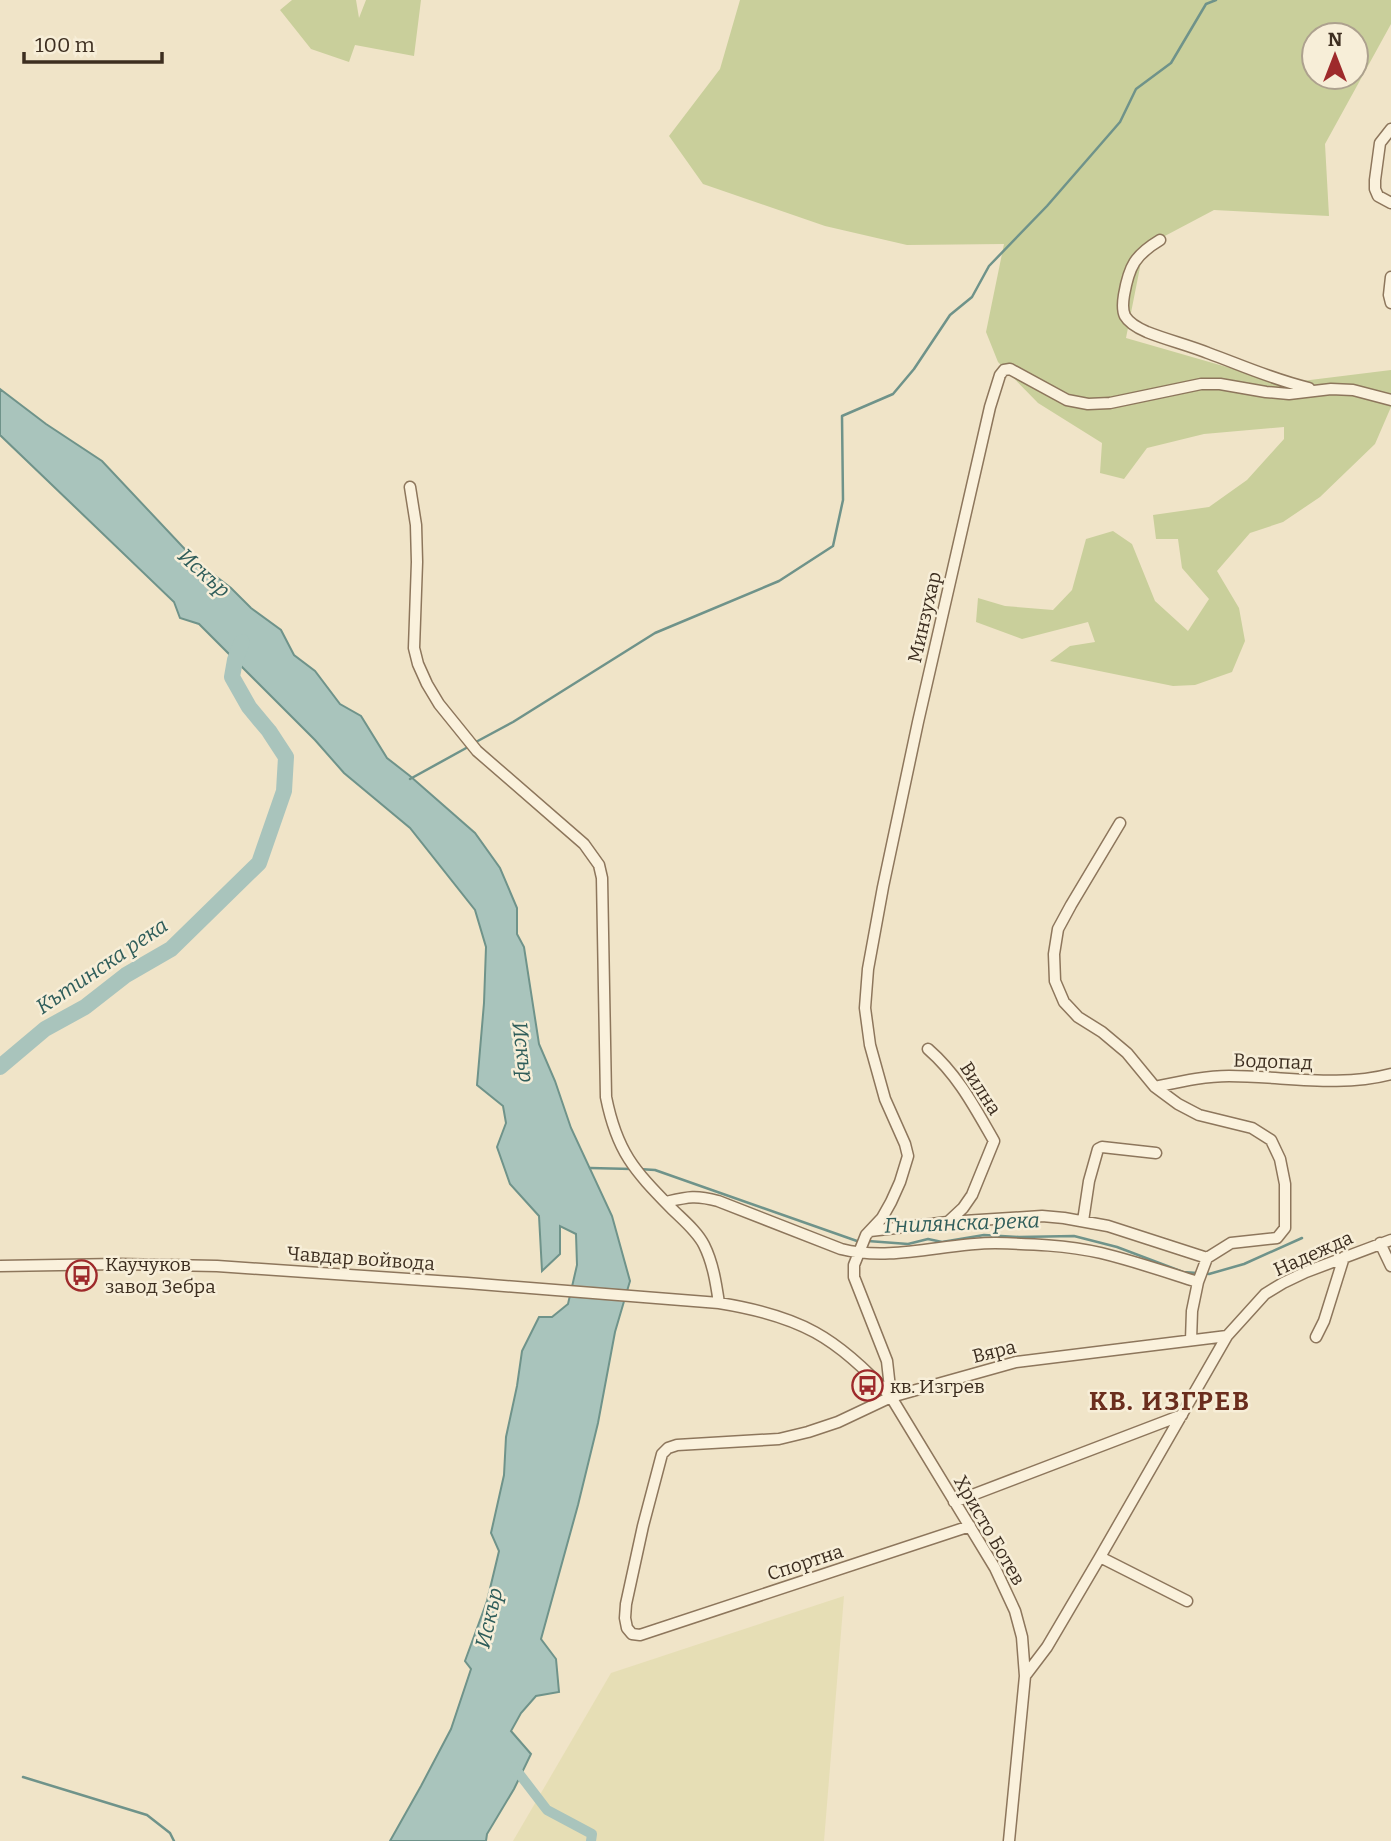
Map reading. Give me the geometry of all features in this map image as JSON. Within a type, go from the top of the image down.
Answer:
[{"type":"street","points":[[1391,129],[1380,143],[1375,189],[1378,196],[1391,203]]},
{"type":"street","points":[[1160,240],[1136,258],[1130,269],[1123,302],[1125,316],[1145,331],[1289,383],[1317,390]]},
{"type":"street","points":[[1391,277],[1391,303]]},
{"type":"street","name":"Минзухар","points":[[860,1251],[868,1233],[882,1218],[891,1202],[908,1156],[885,1099],[870,1045],[865,1008],[868,969],[918,722],[990,407],[1000,375],[1004,370],[1010,369],[1067,400],[1088,404],[1110,403],[1201,384],[1220,384],[1289,394],[1331,389],[1353,390],[1391,400]]},
{"type":"street","points":[[410,487],[416,525],[414,648],[418,664],[439,704],[477,751],[584,844],[600,865],[606,1097],[611,1123],[633,1167],[703,1242],[710,1260],[719,1303]]},
{"type":"street","points":[[1120,823],[1058,929],[1054,954],[1055,981],[1064,1002],[1078,1017],[1102,1032],[1127,1053],[1154,1087],[1178,1104],[1199,1115],[1252,1128],[1271,1140],[1280,1159],[1285,1184],[1285,1228],[1277,1238],[1231,1243],[1205,1262],[1192,1311],[1191,1340]]},
{"type":"street","name":"Вилна","points":[[929,1049],[956,1077],[994,1141],[972,1195],[948,1222]]},
{"type":"street","name":"Водопад","points":[[1154,1087],[1227,1076],[1356,1080],[1391,1074]]},
{"type":"street","points":[[1083,1221],[1089,1181],[1098,1149],[1102,1147],[1156,1153]]},
{"type":"street","points":[[666,1202],[700,1196],[841,1249],[898,1253],[992,1243],[1077,1248],[1199,1280]]},
{"type":"street","points":[[868,1233],[948,1222],[1042,1216],[1108,1226],[1205,1262]]},
{"type":"street","name":"Надежда","points":[[1026,1676],[1047,1647],[1227,1336],[1265,1294],[1283,1283],[1391,1240]]},
{"type":"street","points":[[1380,1243],[1391,1266]]},
{"type":"street","name":"Христо Ботев","points":[[860,1251],[854,1265],[854,1277],[887,1361],[891,1397],[995,1568],[1015,1611],[1022,1637],[1026,1676],[1009,1841]]},
{"type":"street","points":[[1316,1337],[1324,1321],[1344,1257]]},
{"type":"street","name":"Чавдар войвода","points":[[0,1266],[217,1266],[719,1303],[751,1308],[808,1327],[850,1355],[891,1397]]},
{"type":"street","name":"Вяра","points":[[650,1632],[632,1634],[627,1628],[626,1604],[643,1526],[662,1454],[667,1448],[677,1445],[779,1439],[808,1432],[838,1422],[891,1397],[1016,1362],[1227,1336]]},
{"type":"street","points":[[954,1502],[1182,1415]]},
{"type":"street","name":"Спортна","points":[[650,1632],[970,1527]]},
{"type":"street","points":[[1100,1557],[1187,1601]]},
{"type":"shaded area","points":[[844,1596],[824,1841],[513,1841],[611,1673]]},
{"type":"green space","points":[[292,0],[356,0],[359,18],[366,0],[421,0],[414,56],[355,45],[349,62],[311,49],[280,10]]},
{"type":"green space","points":[[740,0],[1391,0],[1391,24],[1370,62],[1370,21],[1300,21],[1300,91],[1354,91],[1325,144],[1329,216],[1214,210],[1144,247],[1126,338],[1265,378],[1302,381],[1391,370],[1391,407],[1375,444],[1320,497],[1283,522],[1250,533],[1217,571],[1239,608],[1245,641],[1232,672],[1195,685],[1173,686],[1050,661],[1070,646],[1095,642],[1088,622],[1022,639],[976,622],[978,598],[1005,606],[1053,610],[1072,590],[1086,539],[1113,531],[1132,544],[1155,601],[1188,631],[1209,599],[1182,568],[1178,539],[1156,539],[1153,515],[1209,507],[1247,480],[1284,439],[1284,427],[1204,434],[1147,448],[1124,479],[1100,473],[1102,443],[1038,403],[998,362],[986,332],[1004,244],[907,245],[825,226],[703,184],[669,136],[720,69]]},
{"type":"water","name":"Искър","points":[[0,389],[102,461],[196,561],[281,630],[294,655],[315,671],[340,704],[361,716],[387,758],[475,833],[500,868],[517,908],[517,934],[524,947],[539,1044],[571,1128],[612,1216],[630,1281],[615,1332],[598,1423],[578,1505],[541,1639],[556,1659],[559,1692],[536,1696],[521,1713],[511,1731],[531,1754],[487,1834],[486,1841],[390,1841],[451,1729],[471,1669],[465,1661],[487,1601],[499,1551],[491,1533],[504,1475],[506,1437],[522,1351],[539,1317],[552,1317],[568,1304],[577,1265],[576,1234],[560,1226],[560,1254],[542,1271],[539,1216],[510,1184],[497,1147],[506,1123],[503,1106],[477,1085],[486,947],[475,910],[410,828],[344,773],[315,740],[199,624],[180,618],[174,602],[0,435]]},
{"type":"waterway","points":[[474,743],[513,722],[655,633],[779,581],[833,546],[843,500],[842,416],[893,394],[914,369],[950,315],[972,297],[989,266],[1047,206],[1120,122],[1136,89],[1171,63],[1206,4],[1216,0]]},
{"type":"waterway","name":"Кътинска река","points":[[0,1067],[45,1029],[85,1007],[126,975],[171,949],[259,863],[284,791],[286,757],[249,707],[232,677],[242,642]]},
{"type":"waterway","points":[[410,779],[468,747]]},
{"type":"waterway","name":"Гнилянска река","points":[[590,1168],[632,1169]]},
{"type":"waterway","name":"Гнилянска река","points":[[639,1169],[655,1170],[862,1241]]},
{"type":"waterway","name":"Гнилянска река","points":[[868,1241],[908,1244],[928,1239],[942,1242],[984,1235],[1074,1236],[1117,1247],[1183,1272],[1197,1273]]},
{"type":"waterway","name":"Гнилянска река","points":[[1204,1273],[1244,1264],[1302,1238]]},
{"type":"waterway","points":[[514,1767],[547,1810],[592,1834],[591,1841]]},
{"type":"waterway","points":[[23,1777],[147,1815],[170,1833],[174,1841]]},
{"type":"place","name":"Каучуков завод Зебра","points":[[82,1275]]},
{"type":"place","name":"кв. Изгрев","points":[[867,1386]]},
{"type":"district","name":"КВ. ИЗГРЕВ","points":[[1170,1401]]}]
